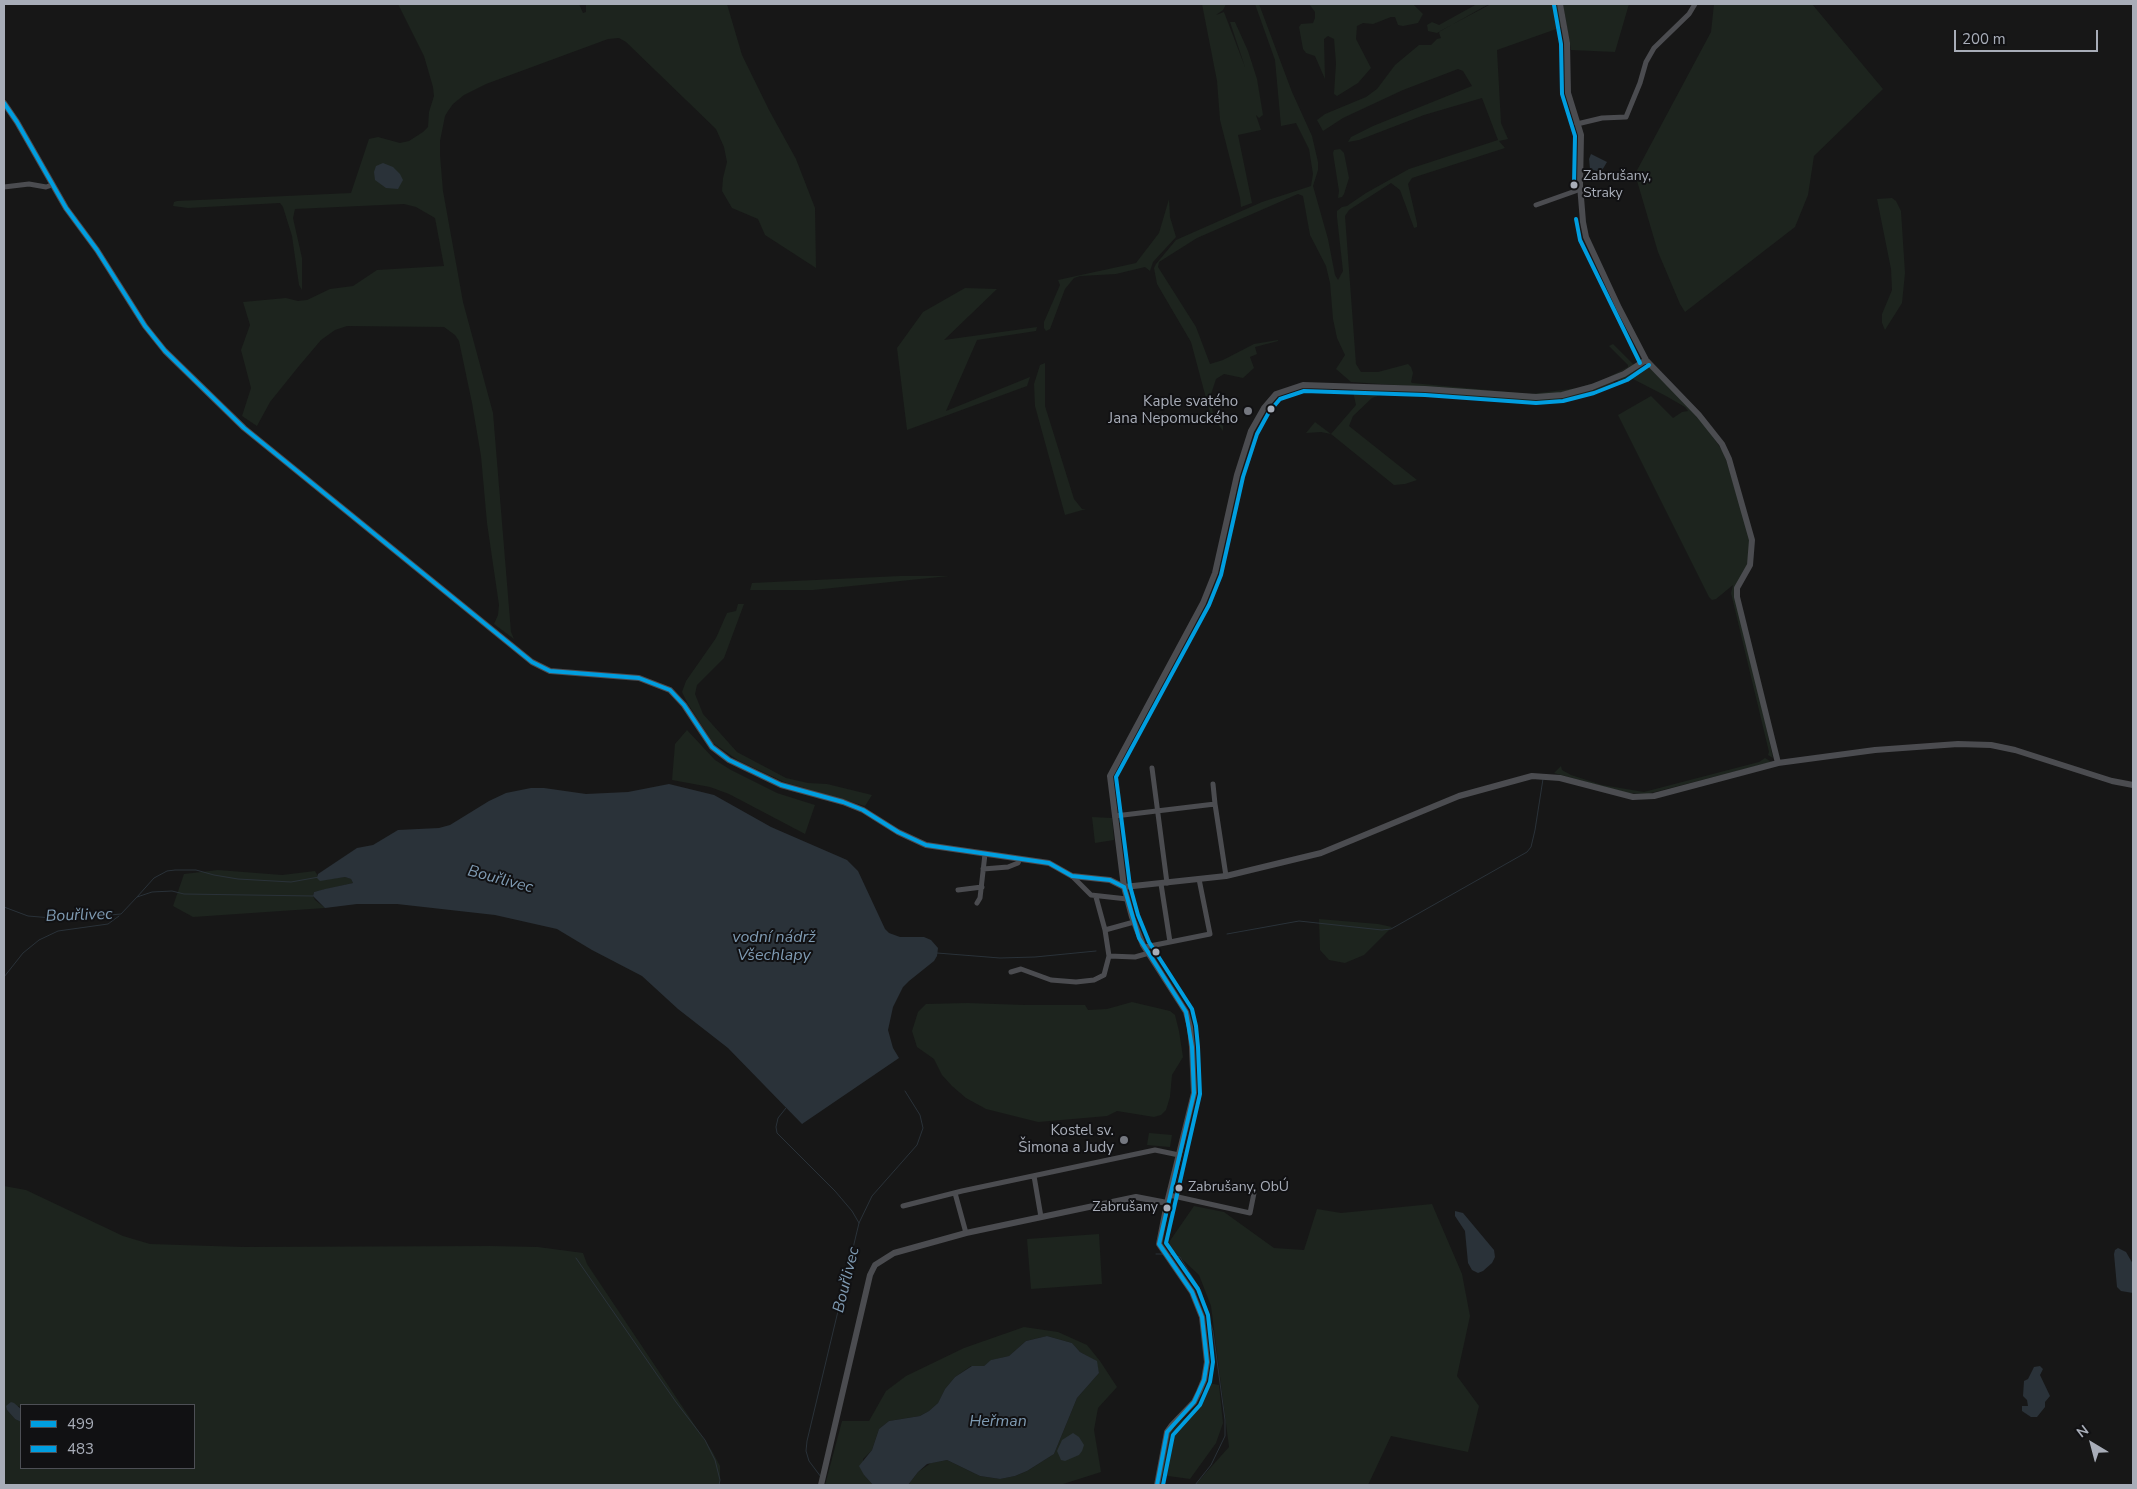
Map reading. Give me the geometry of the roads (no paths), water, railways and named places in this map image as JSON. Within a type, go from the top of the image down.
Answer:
[{"type":"street","points":[[1560,4],[1567,43],[1568,93],[1581,136],[1580,189],[1586,237],[1646,360],[1699,415],[1722,444],[1729,458],[1752,540],[1750,565],[1737,588],[1737,597],[1778,763]]},
{"type":"street","points":[[1577,124],[1602,118],[1626,117],[1640,84],[1646,62],[1654,48],[1689,14],[1695,4]]},
{"type":"street","points":[[4,103],[17,122],[66,208],[97,250],[145,326],[165,351],[244,428],[532,662],[550,671],[639,678],[670,690],[684,705],[712,747],[729,760],[781,785],[856,807],[926,846],[1049,863],[1072,876],[1090,895],[1127,899]]},
{"type":"street","points":[[4,187],[29,184],[46,187],[52,185]]},
{"type":"street","points":[[1536,205],[1580,189]]},
{"type":"street","points":[[1157,1485],[1167,1432],[1197,1397],[1204,1380],[1207,1362],[1202,1317],[1192,1292],[1159,1244],[1194,1093],[1190,1027],[1180,1002],[1147,950],[1134,922],[1124,887],[1110,776],[1203,603],[1216,573],[1233,489],[1244,450],[1255,423],[1264,408],[1276,394],[1293,387],[1314,384],[1536,397],[1562,395],[1592,387],[1624,374],[1646,360]]},
{"type":"street","points":[[1072,876],[1110,880],[1124,887],[1226,876],[1320,853],[1460,796],[1532,776],[1560,778],[1633,797],[1654,796],[1778,763],[1875,750],[1958,744],[1990,745],[2015,750],[2112,781],[2133,785]]},
{"type":"street","points":[[1152,768],[1158,810],[1170,942]]},
{"type":"street","points":[[1213,784],[1226,876]]},
{"type":"street","points":[[1115,816],[1215,804]]},
{"type":"street","points":[[977,903],[982,886],[985,854]]},
{"type":"street","points":[[984,869],[1008,867],[1018,863],[1020,859]]},
{"type":"street","points":[[1109,956],[1135,957],[1147,950],[1170,942],[1210,934],[1199,879]]},
{"type":"street","points":[[958,890],[982,886]]},
{"type":"street","points":[[1011,972],[1021,969],[1051,980],[1076,982],[1094,980],[1104,976],[1109,956],[1105,930],[1096,896]]},
{"type":"street","points":[[1105,930],[1134,922]]},
{"type":"street","points":[[904,1206],[955,1193],[1155,1150],[1179,1155]]},
{"type":"street","points":[[1034,1176],[1041,1217]]},
{"type":"street","points":[[955,1193],[966,1233]]},
{"type":"street","points":[[1169,1195],[1250,1213],[1254,1193]]},
{"type":"street","points":[[821,1485],[870,1275],[875,1265],[894,1253],[966,1233],[1041,1217],[1136,1197],[1167,1203]]},
{"type":"water","points":[[1591,154],[1607,162],[1601,172],[1590,169],[1589,159]]},
{"type":"water","points":[[383,163],[393,167],[400,174],[403,180],[398,189],[386,188],[375,180],[374,172],[376,166]]},
{"type":"water","name":"vodní nádrž Všechlapy","points":[[669,784],[714,795],[771,827],[847,860],[858,871],[885,929],[889,933],[900,937],[924,937],[931,940],[938,948],[934,961],[903,987],[893,1007],[888,1030],[893,1048],[899,1058],[802,1124],[728,1048],[678,1009],[642,976],[557,929],[495,915],[397,904],[357,904],[325,908],[313,896],[314,892],[353,883],[351,879],[345,877],[320,881],[317,878],[318,874],[357,848],[373,845],[398,830],[439,828],[450,825],[506,793],[531,788],[586,794],[628,792]]},
{"type":"water","points":[[1455,1211],[1463,1213],[1494,1250],[1495,1257],[1492,1263],[1483,1271],[1478,1273],[1472,1270],[1468,1263],[1465,1231],[1455,1216]]},
{"type":"water","points":[[2118,1248],[2126,1252],[2133,1264],[2133,1293],[2121,1291],[2117,1287],[2114,1254]]},
{"type":"water","name":"Heřman","points":[[1047,1336],[1072,1343],[1080,1352],[1097,1361],[1099,1373],[1077,1398],[1054,1454],[1027,1471],[1000,1479],[980,1476],[947,1460],[927,1464],[908,1485],[873,1485],[864,1475],[859,1466],[872,1450],[879,1429],[889,1421],[920,1416],[938,1403],[945,1389],[955,1377],[972,1366],[984,1366],[991,1360],[1009,1356],[1026,1341]]},
{"type":"water","points":[[2040,1366],[2043,1369],[2040,1375],[2050,1396],[2045,1402],[2045,1407],[2037,1417],[2031,1417],[2022,1411],[2022,1406],[2028,1406],[2027,1400],[2023,1396],[2024,1381],[2028,1379],[2034,1367]]},
{"type":"water","points":[[11,1402],[20,1408],[20,1422],[15,1419],[6,1406]]},
{"type":"water","points":[[1073,1433],[1079,1437],[1084,1445],[1082,1451],[1079,1455],[1065,1461],[1061,1460],[1057,1451],[1062,1440]]},
{"type":"waterway","points":[[1227,934],[1299,921],[1382,930],[1391,929],[1527,852],[1531,847],[1535,830],[1543,779]]},
{"type":"waterway","points":[[137,897],[154,878],[167,871],[175,870],[196,870],[238,879],[291,882],[319,877]]},
{"type":"waterway","name":"Bouřlivec","points":[[4,907],[28,916],[64,919],[121,914],[137,897],[152,892],[313,896]]},
{"type":"waterway","points":[[4,977],[23,953],[39,940],[58,931],[108,924],[119,916]]},
{"type":"waterway","points":[[937,953],[1000,958],[1035,957],[1096,951]]},
{"type":"waterway","name":"Bouřlivec","points":[[821,1477],[809,1461],[806,1451],[807,1441],[859,1223],[872,1196],[917,1145],[923,1128],[920,1115],[905,1091]]},
{"type":"waterway","points":[[786,1108],[778,1118],[777,1133],[835,1191],[852,1211],[859,1223]]},
{"type":"waterway","points":[[1156,1254],[1163,1254]]},
{"type":"waterway","points":[[1170,1254],[1180,1257],[1201,1291],[1213,1331],[1225,1420],[1225,1436],[1211,1465],[1195,1485]]},
{"type":"waterway","points":[[576,1258],[676,1402],[705,1440],[715,1460],[720,1480],[719,1485]]},
{"type":"place","name":"Zabrušany, Straky","points":[[1574,185]]},
{"type":"place","name":"Kaple svatého Jana Nepomuckého","points":[[1248,411]]},
{"type":"place","name":"Kostel sv. Šimona a Judy","points":[[1124,1140]]},
{"type":"place","name":"Zabrušany, ObÚ","points":[[1179,1188]]},
{"type":"place","name":"Zabrušany","points":[[1167,1208]]}]
